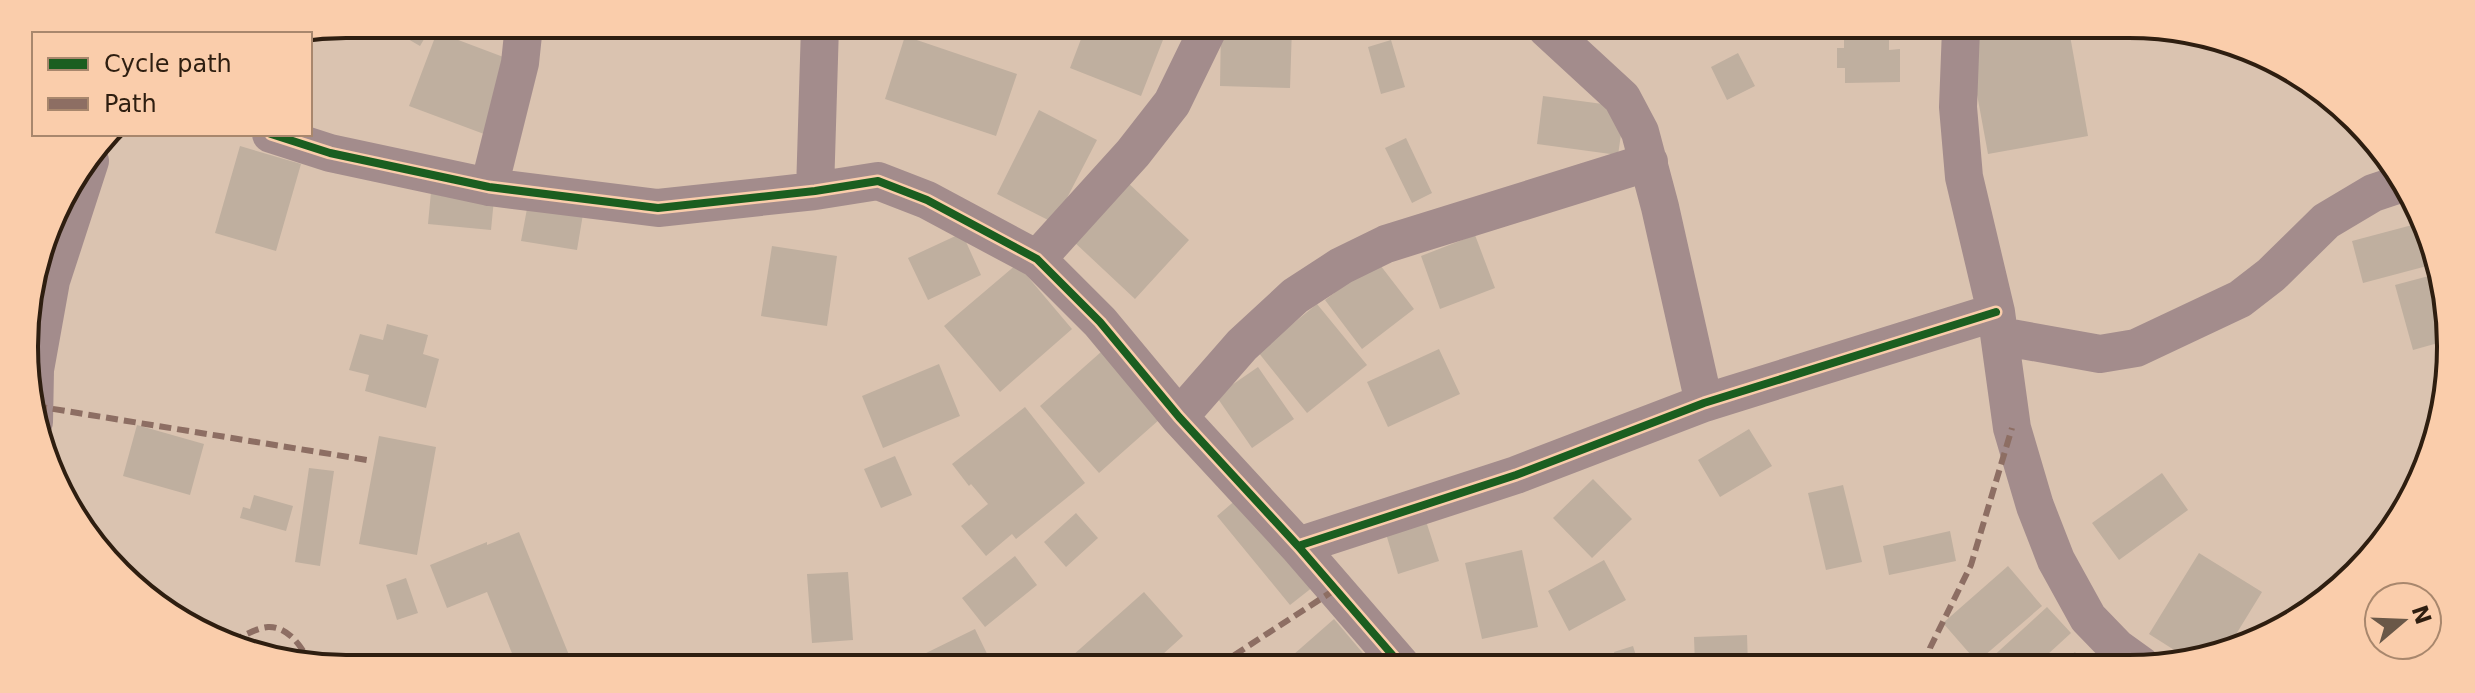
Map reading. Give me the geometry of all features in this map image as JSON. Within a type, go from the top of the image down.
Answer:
[{"type":"street","points":[[489,187],[520,63],[523,38]]},
{"type":"street","points":[[815,191],[820,38]]},
{"type":"street","points":[[1037,259],[1133,153],[1172,103],[1204,38]]},
{"type":"street","points":[[1557,38],[1622,98],[1640,132],[1704,403]]},
{"type":"street","points":[[1961,38],[1958,107],[1964,177],[1998,324],[2012,428],[2035,506],[2056,560],[2088,618],[2127,655]]},
{"type":"street","points":[[277,136],[330,153],[489,187],[658,208],[878,181],[927,200],[1037,259],[1100,322],[1179,417],[1298,546],[1392,655]]},
{"type":"street","points":[[1179,417],[1242,345],[1295,296],[1341,266],[1386,244],[1649,162]]},
{"type":"street","points":[[1298,546],[1516,475],[1704,403],[1998,324],[2100,354],[2136,348],[2240,299],[2271,275],[2326,221],[2373,193],[2392,187]]},
{"type":"street","points":[[38,340],[51,281],[81,189]]},
{"type":"building","points":[[406,38],[425,38],[420,46]]},
{"type":"building","points":[[435,38],[453,38],[511,60],[484,134],[409,106]]},
{"type":"building","points":[[904,38],[1017,74],[996,136],[885,99]]},
{"type":"building","points":[[1081,38],[1164,38],[1141,96],[1070,68]]},
{"type":"building","points":[[1221,38],[1292,38],[1290,88],[1220,86]]},
{"type":"building","points":[[1844,38],[1889,38],[1889,50],[1900,49],[1900,82],[1845,83],[1845,68],[1837,68],[1837,48],[1844,48]]},
{"type":"building","points":[[1967,38],[2070,38],[2088,136],[1988,154]]},
{"type":"building","points":[[1391,40],[1405,87],[1381,94],[1368,47]]},
{"type":"building","points":[[1738,53],[1755,86],[1727,100],[1711,67]]},
{"type":"building","points":[[1543,96],[1625,107],[1618,155],[1537,144]]},
{"type":"building","points":[[1039,110],[1097,140],[1054,223],[997,194]]},
{"type":"building","points":[[1406,138],[1432,193],[1412,203],[1385,148]]},
{"type":"building","points":[[240,146],[301,164],[276,251],[215,233]]},
{"type":"building","points":[[1126,181],[1189,240],[1135,299],[1072,240]]},
{"type":"building","points":[[431,192],[494,199],[491,230],[428,224]]},
{"type":"building","points":[[529,198],[584,208],[577,250],[521,241]]},
{"type":"building","points":[[2412,225],[2426,266],[2363,283],[2352,241]]},
{"type":"building","points":[[962,233],[981,275],[928,300],[908,258]]},
{"type":"building","points":[[1475,235],[1495,288],[1440,309],[1421,256]]},
{"type":"building","points":[[772,246],[837,256],[827,326],[761,316]]},
{"type":"building","points":[[1377,261],[1414,309],[1362,349],[1325,300]]},
{"type":"building","points":[[1017,264],[1072,329],[1000,392],[944,326]]},
{"type":"building","points":[[2428,276],[2437,343],[2413,350],[2395,285]]},
{"type":"building","points":[[1317,304],[1367,365],[1307,413],[1258,352]]},
{"type":"building","points":[[387,324],[428,335],[423,354],[439,359],[426,408],[365,391],[369,375],[349,370],[360,334],[383,340]]},
{"type":"building","points":[[1439,349],[1460,394],[1388,427],[1367,382]]},
{"type":"building","points":[[1101,352],[1160,419],[1099,473],[1040,406]]},
{"type":"building","points":[[939,364],[960,416],[883,448],[862,396]]},
{"type":"building","points":[[1258,367],[1294,419],[1252,448],[1216,396]]},
{"type":"building","points":[[1025,407],[1085,483],[1016,539],[1012,534],[986,556],[961,526],[988,504],[952,464]]},
{"type":"building","points":[[137,425],[204,444],[190,495],[123,476]]},
{"type":"building","points":[[1749,429],[1772,466],[1720,497],[1698,460]]},
{"type":"building","points":[[379,436],[436,447],[417,555],[359,544]]},
{"type":"building","points":[[895,456],[912,495],[881,508],[864,469]]},
{"type":"building","points":[[309,468],[334,471],[320,566],[295,562]]},
{"type":"building","points":[[2162,473],[2188,510],[2119,560],[2092,523]]},
{"type":"building","points":[[1593,479],[1632,519],[1592,558],[1553,518]]},
{"type":"building","points":[[1843,485],[1862,562],[1826,570],[1808,493]]},
{"type":"building","points":[[1244,493],[1318,583],[1290,605],[1217,516]]},
{"type":"building","points":[[254,495],[293,506],[286,531],[240,518],[243,507],[250,509]]},
{"type":"building","points":[[1076,513],[1098,538],[1066,567],[1044,542]]},
{"type":"building","points":[[1424,515],[1439,561],[1398,574],[1384,527]]},
{"type":"building","points":[[1950,531],[1956,561],[1889,575],[1883,546]]},
{"type":"building","points":[[519,532],[569,655],[513,655],[487,592],[447,608],[430,565],[487,542],[487,545]]},
{"type":"building","points":[[1522,550],[1538,627],[1482,639],[1465,563]]},
{"type":"building","points":[[2199,553],[2262,592],[2235,637],[2176,651],[2149,634]]},
{"type":"building","points":[[1015,556],[1037,585],[985,627],[962,598]]},
{"type":"building","points":[[1604,560],[1626,600],[1569,631],[1548,591]]},
{"type":"building","points":[[2008,566],[2042,606],[1985,655],[1971,655],[1943,623]]},
{"type":"building","points":[[848,572],[853,640],[812,643],[807,574]]},
{"type":"building","points":[[406,578],[418,613],[397,620],[386,585]]},
{"type":"building","points":[[1144,592],[1183,636],[1162,655],[1073,655]]},
{"type":"building","points":[[2047,607],[2071,633],[2047,655],[1994,655]]},
{"type":"building","points":[[1334,619],[1365,655],[1293,655]]},
{"type":"building","points":[[975,629],[988,655],[922,655]]},
{"type":"building","points":[[1747,635],[1748,655],[1695,655],[1694,637]]},
{"type":"building","points":[[1633,646],[1636,655],[1615,655],[1614,652]]},
{"type":"marked path","points":[[44,407],[367,460]]},
{"type":"marked path","points":[[1928,655],[1971,565],[2012,428]]},
{"type":"marked path","points":[[1234,655],[1336,589]]},
{"type":"marked path","points":[[241,637],[259,629],[275,628],[288,634],[304,652]]},
{"type":"cycle path","points":[[277,136],[330,153],[489,187],[658,208],[878,181],[927,200],[1037,259],[1100,322],[1179,417],[1298,546],[1392,655]]},
{"type":"cycle path","points":[[1298,546],[1516,475],[1704,403],[1996,312]]}]
